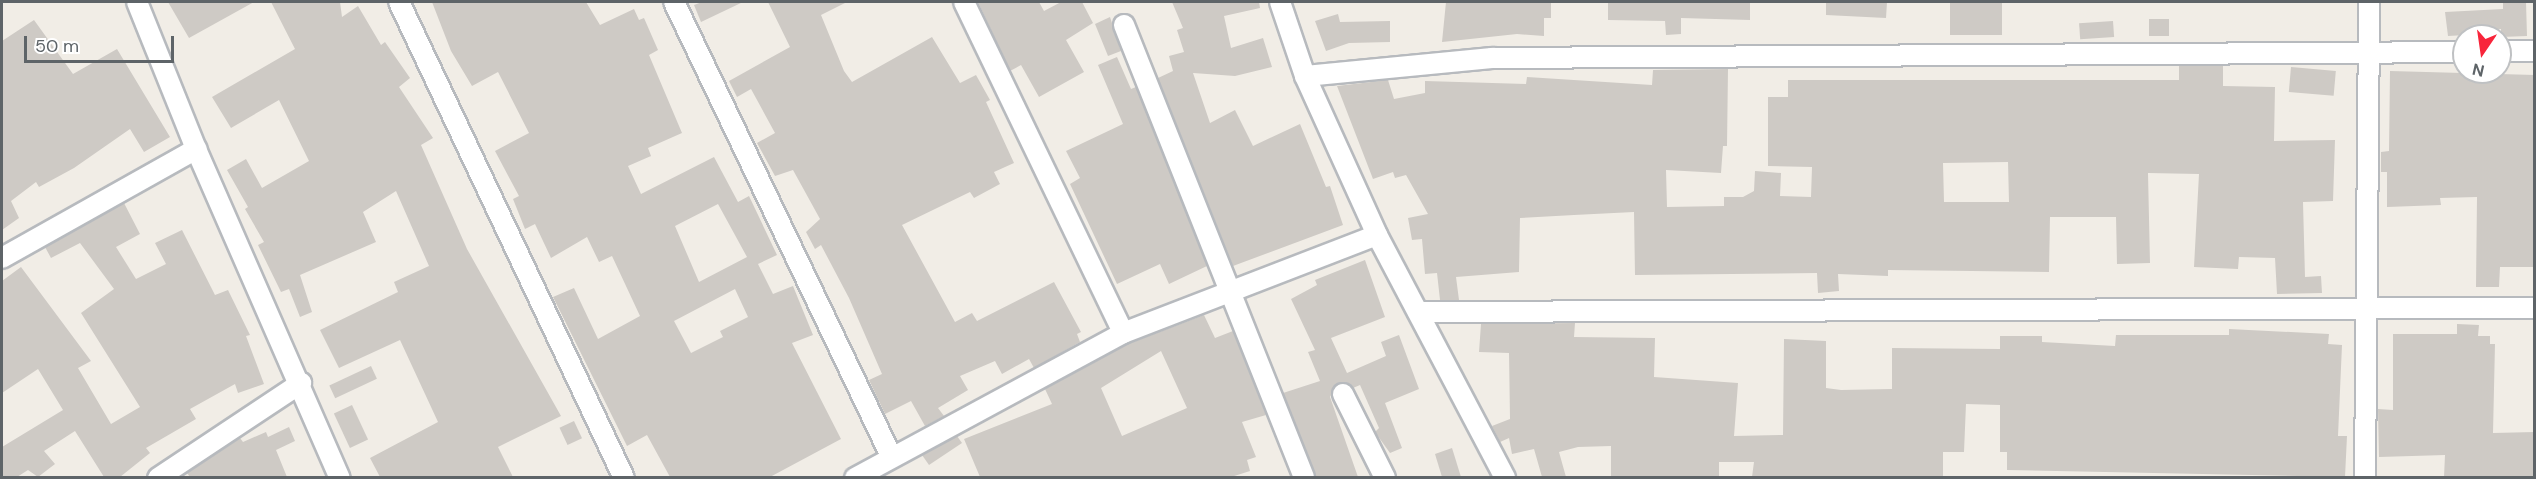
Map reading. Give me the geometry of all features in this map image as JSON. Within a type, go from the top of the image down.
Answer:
[{"type":"street","points":[[137,2],[196,149],[301,383],[340,477]]},
{"type":"street","points":[[399,2],[624,477]]},
{"type":"street","points":[[674,2],[892,458]]},
{"type":"street","points":[[964,2],[1123,333]]},
{"type":"street","points":[[1280,2],[1305,76],[1377,235],[1505,477]]},
{"type":"street","points":[[2365,477],[2369,2]]},
{"type":"street","points":[[1124,25],[1228,293],[1304,477]]},
{"type":"street","points":[[2512,51],[2535,51]]},
{"type":"street","points":[[1305,76],[1421,62],[1504,58],[2452,52]]},
{"type":"street","points":[[2,258],[196,149]]},
{"type":"street","points":[[855,477],[1123,333],[1377,235]]},
{"type":"street","points":[[1418,312],[2535,308]]},
{"type":"street","points":[[158,477],[301,383]]},
{"type":"street","points":[[1343,394],[1385,477]]},
{"type":"building","points":[[168,2],[254,2],[189,38]]},
{"type":"building","points":[[271,2],[340,2],[342,17],[358,6],[381,45],[385,42],[410,78],[399,87],[433,138],[421,145],[467,249],[561,416],[498,447],[513,477],[380,477],[370,458],[438,422],[400,340],[339,368],[320,330],[398,292],[394,282],[429,266],[396,191],[363,212],[376,242],[300,275],[312,312],[300,317],[289,289],[281,292],[258,245],[264,242],[245,209],[248,207],[227,170],[246,159],[262,188],[309,161],[279,100],[231,128],[212,97],[295,49]]},
{"type":"building","points":[[432,2],[586,2],[600,25],[634,9],[639,20],[644,18],[658,50],[649,55],[682,133],[648,148],[651,156],[628,166],[641,194],[714,157],[738,202],[749,196],[777,255],[758,264],[773,294],[793,286],[813,335],[792,343],[841,439],[770,477],[670,477],[647,435],[627,446],[553,297],[574,288],[598,339],[640,316],[612,256],[599,262],[587,237],[551,258],[535,224],[525,229],[513,199],[519,196],[495,151],[529,133],[498,72],[472,86],[451,51]],"holes":[[[718,204],[747,257],[699,282],[675,226]],[[735,289],[748,317],[720,331],[723,337],[691,353],[674,321]]]},
{"type":"building","points":[[702,2],[743,2],[701,22],[694,5]]},
{"type":"building","points":[[768,2],[847,2],[821,15],[844,71],[852,82],[932,37],[960,83],[976,75],[990,100],[986,102],[1014,163],[994,172],[1000,184],[974,198],[970,192],[902,225],[955,322],[972,313],[977,321],[1054,282],[1081,332],[1077,334],[1080,342],[1034,368],[1029,359],[1002,374],[995,361],[960,376],[968,390],[938,408],[944,416],[925,426],[911,401],[885,414],[869,380],[882,374],[849,298],[821,245],[815,249],[806,232],[820,219],[793,170],[775,176],[757,143],[775,133],[751,89],[737,97],[729,81],[790,47]]},
{"type":"building","points":[[978,2],[1039,2],[1044,11],[1061,2],[1082,2],[1093,23],[1066,40],[1084,72],[1039,97],[1021,65],[1010,71]]},
{"type":"building","points":[[1172,2],[1259,2],[1260,8],[1224,16],[1231,48],[1263,38],[1272,67],[1235,76],[1193,73],[1210,123],[1235,110],[1253,146],[1300,124],[1326,187],[1330,186],[1343,225],[1233,266],[1158,78],[1173,71],[1169,56],[1184,52],[1177,30],[1183,28]]},
{"type":"building","points":[[1446,2],[1551,2],[1551,18],[1544,18],[1544,36],[1517,34],[1442,42]]},
{"type":"building","points":[[1608,2],[1750,2],[1750,20],[1681,18],[1681,34],[1666,35],[1665,21],[1608,20]]},
{"type":"building","points":[[1826,2],[1887,2],[1886,18],[1826,15]]},
{"type":"building","points":[[1950,2],[2002,2],[2002,35],[1950,35]]},
{"type":"building","points":[[2503,2],[2526,2],[2527,36],[2512,37],[2512,24],[2452,24],[2452,36],[2448,36],[2445,12],[2503,9]]},
{"type":"building","points":[[1338,14],[1340,22],[1390,21],[1390,42],[1349,43],[1326,51],[1315,21]]},
{"type":"building","points":[[1110,17],[1121,51],[1108,56],[1095,24]]},
{"type":"building","points":[[2149,19],[2169,19],[2169,36],[2149,36]]},
{"type":"building","points":[[34,20],[73,74],[117,49],[170,137],[144,152],[130,129],[74,168],[39,187],[36,182],[11,201],[19,218],[2,230],[2,41]]},
{"type":"building","points":[[2113,21],[2114,37],[2080,39],[2079,23]]},
{"type":"building","points":[[1117,57],[1131,89],[1136,87],[1207,266],[1169,284],[1160,264],[1117,284],[1070,184],[1080,178],[1066,151],[1123,124],[1098,65]]},
{"type":"building","points":[[2223,65],[2223,86],[2275,87],[2274,141],[2335,140],[2333,201],[2303,202],[2305,277],[2321,276],[2322,293],[2277,294],[2275,258],[2239,257],[2238,269],[2194,267],[2199,174],[2148,173],[2150,263],[2117,264],[2116,217],[2050,217],[2049,272],[1888,270],[1888,276],[1838,274],[1839,291],[1818,293],[1817,273],[1635,275],[1634,212],[1574,215],[1520,218],[1519,272],[1456,277],[1459,300],[1440,300],[1437,273],[1425,274],[1422,239],[1412,240],[1408,218],[1428,214],[1406,175],[1395,178],[1393,172],[1373,179],[1337,86],[1388,80],[1394,99],[1425,93],[1425,81],[1526,84],[1527,77],[1652,85],[1653,70],[1728,69],[1727,146],[1723,146],[1721,173],[1666,170],[1667,207],[1724,206],[1724,197],[1743,197],[1754,191],[1755,171],[1781,173],[1780,196],[1811,197],[1812,167],[1768,166],[1768,97],[1788,97],[1788,80],[2179,80],[2179,66]],"holes":[[[2008,162],[2009,202],[1944,202],[1943,163]]]},
{"type":"building","points":[[2291,67],[2336,71],[2334,96],[2289,92]]},
{"type":"building","points":[[2390,71],[2452,73],[2452,84],[2512,84],[2512,74],[2535,75],[2535,267],[2500,267],[2499,287],[2476,287],[2477,197],[2440,198],[2441,205],[2387,207],[2387,172],[2381,172],[2381,152],[2389,151]]},
{"type":"building","points":[[124,203],[140,234],[116,247],[136,279],[166,264],[155,243],[182,230],[215,295],[228,290],[250,335],[246,336],[264,384],[238,393],[235,384],[190,409],[196,419],[146,448],[150,453],[120,477],[104,477],[75,431],[44,451],[55,464],[38,477],[28,470],[17,477],[2,477],[2,447],[63,410],[38,369],[2,393],[2,281],[21,267],[91,361],[78,368],[111,424],[140,407],[81,313],[114,289],[80,243],[51,258],[45,247]]},
{"type":"building","points":[[1365,260],[1385,317],[1331,338],[1347,373],[1386,356],[1381,342],[1399,335],[1419,389],[1385,403],[1402,448],[1390,453],[1375,432],[1379,428],[1360,385],[1353,388],[1344,382],[1337,384],[1330,397],[1358,477],[1316,477],[1283,393],[1320,381],[1308,352],[1315,350],[1291,299],[1317,285],[1315,280]]},
{"type":"building","points":[[1204,315],[1215,338],[1233,331],[1266,415],[1242,422],[1256,457],[1247,460],[1250,471],[1231,477],[980,477],[964,439],[1052,404],[1045,389],[1128,344]],"holes":[[[1161,351],[1187,408],[1122,436],[1101,388]]]},
{"type":"building","points":[[1575,323],[1574,337],[1655,338],[1654,377],[1738,383],[1734,436],[1783,435],[1784,339],[1826,341],[1826,388],[1841,390],[1892,389],[1892,348],[2000,349],[2000,336],[2042,336],[2042,342],[2115,346],[2116,335],[2229,335],[2229,329],[2329,334],[2328,344],[2342,345],[2338,436],[2347,436],[2345,477],[2007,470],[2007,452],[2000,452],[2000,405],[1966,404],[1964,452],[1943,452],[1943,477],[1752,477],[1754,462],[1719,462],[1719,477],[1611,477],[1611,446],[1578,447],[1559,452],[1566,477],[1542,477],[1534,449],[1512,454],[1509,438],[1500,442],[1492,426],[1510,419],[1509,353],[1479,352],[1481,324]]},
{"type":"building","points":[[2457,324],[2479,325],[2478,336],[2490,336],[2490,344],[2495,344],[2493,433],[2535,432],[2535,477],[2444,477],[2445,455],[2379,457],[2378,409],[2393,410],[2393,334],[2457,334]]},
{"type":"building","points":[[371,366],[377,379],[335,398],[329,385]]},
{"type":"building","points":[[352,405],[368,439],[350,448],[334,413]]},
{"type":"building","points":[[574,421],[582,438],[568,445],[559,428]]},
{"type":"building","points":[[289,427],[295,441],[276,450],[287,477],[190,477],[187,473],[240,438],[243,442],[266,432],[268,437]]},
{"type":"building","points":[[957,436],[962,443],[929,465],[922,455]]},
{"type":"building","points":[[1452,448],[1461,477],[1442,477],[1435,454]]}]
